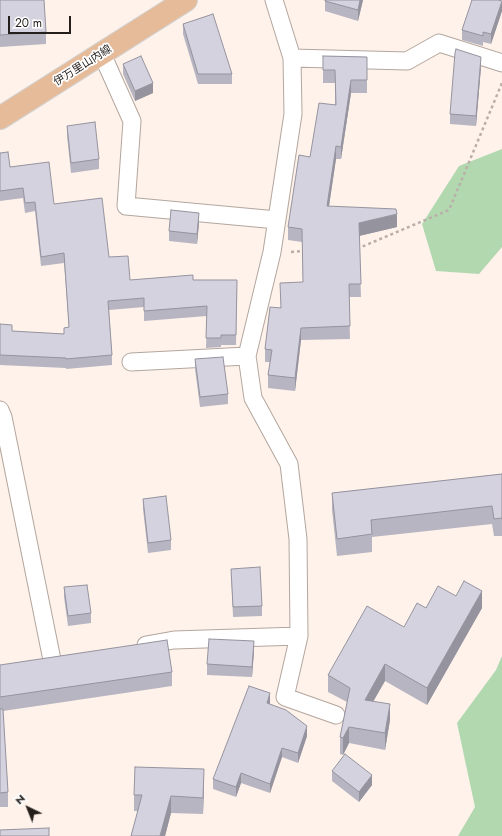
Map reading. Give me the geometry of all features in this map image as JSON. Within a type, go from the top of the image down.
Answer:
[{"type":"main road","name":"伊万里山内線","points":[[0,118],[102,54],[177,2]]},
{"type":"street","points":[[274,0],[292,58],[293,114],[272,252],[247,356],[253,398],[289,464],[298,539],[299,636],[285,697],[336,715]]},
{"type":"street","points":[[292,58],[407,61],[439,43],[502,63]]},
{"type":"street","points":[[102,54],[132,121],[126,206],[277,220]]},
{"type":"street","points":[[131,362],[247,356]]},
{"type":"street","points":[[0,410],[52,660]]},
{"type":"street","points":[[128,648],[174,640],[299,636]]},
{"type":"path","points":[[351,249],[359,248],[449,210],[502,83]]},
{"type":"path","points":[[272,252],[312,250]]},
{"type":"green space","points":[[502,149],[502,247],[479,274],[436,271],[422,224],[459,166]]},
{"type":"green space","points":[[502,656],[502,836],[458,836],[475,807],[457,723],[496,670]]},
{"type":"building","points":[[0,0],[44,0],[46,32],[0,35]]},
{"type":"building","points":[[325,0],[360,0],[358,10]]},
{"type":"building","points":[[472,0],[502,1],[491,34],[483,32],[483,36],[462,30]]},
{"type":"building","points":[[213,14],[232,74],[198,74],[183,24]]},
{"type":"building","points":[[456,49],[481,57],[476,116],[450,114]]},
{"type":"building","points":[[141,56],[153,83],[135,91],[123,64]]},
{"type":"building","points":[[323,56],[367,57],[367,80],[351,80],[341,147],[336,146],[327,206],[396,209],[397,214],[359,223],[361,284],[349,284],[350,326],[301,328],[295,378],[268,375],[272,350],[265,349],[270,307],[281,308],[280,283],[303,282],[302,229],[288,227],[299,155],[310,157],[319,103],[336,105],[335,70],[323,70]]},
{"type":"building","points":[[95,122],[99,159],[71,163],[67,126]]},
{"type":"building","points":[[8,152],[10,167],[49,162],[54,204],[102,198],[109,257],[128,256],[130,280],[193,275],[193,280],[237,280],[236,335],[221,335],[221,338],[206,338],[207,306],[144,311],[144,298],[108,301],[112,355],[66,359],[0,355],[0,324],[12,325],[12,331],[64,334],[64,328],[69,327],[64,253],[41,257],[35,202],[25,203],[23,188],[0,191],[0,153]]},
{"type":"building","points":[[171,210],[199,213],[197,234],[169,231]]},
{"type":"building","points":[[223,357],[228,394],[200,397],[195,359]]},
{"type":"building","points":[[502,474],[502,518],[494,519],[492,506],[371,520],[372,534],[337,539],[332,493]]},
{"type":"building","points":[[166,496],[171,540],[148,543],[143,499]]},
{"type":"building","points":[[260,567],[262,606],[233,607],[231,569]]},
{"type":"building","points":[[464,581],[482,591],[427,688],[385,664],[365,700],[390,704],[385,733],[349,727],[343,738],[340,737],[350,688],[328,675],[367,606],[404,627],[417,603],[426,608],[438,586],[456,596]]},
{"type":"building","points":[[87,585],[91,613],[68,616],[64,587]]},
{"type":"building","points":[[209,639],[254,641],[252,667],[207,664]]},
{"type":"building","points":[[167,640],[172,672],[0,697],[0,665]]},
{"type":"building","points":[[249,686],[270,693],[267,703],[286,710],[307,726],[298,753],[282,748],[270,784],[241,773],[236,787],[213,779]]},
{"type":"building","points":[[0,709],[3,709],[8,792],[0,793]]},
{"type":"building","points":[[345,754],[372,775],[359,792],[332,771]]},
{"type":"building","points":[[135,767],[204,769],[203,798],[171,796],[160,836],[131,836],[142,795],[134,795]]},
{"type":"building","points":[[49,828],[49,836],[0,836],[0,830]]}]
